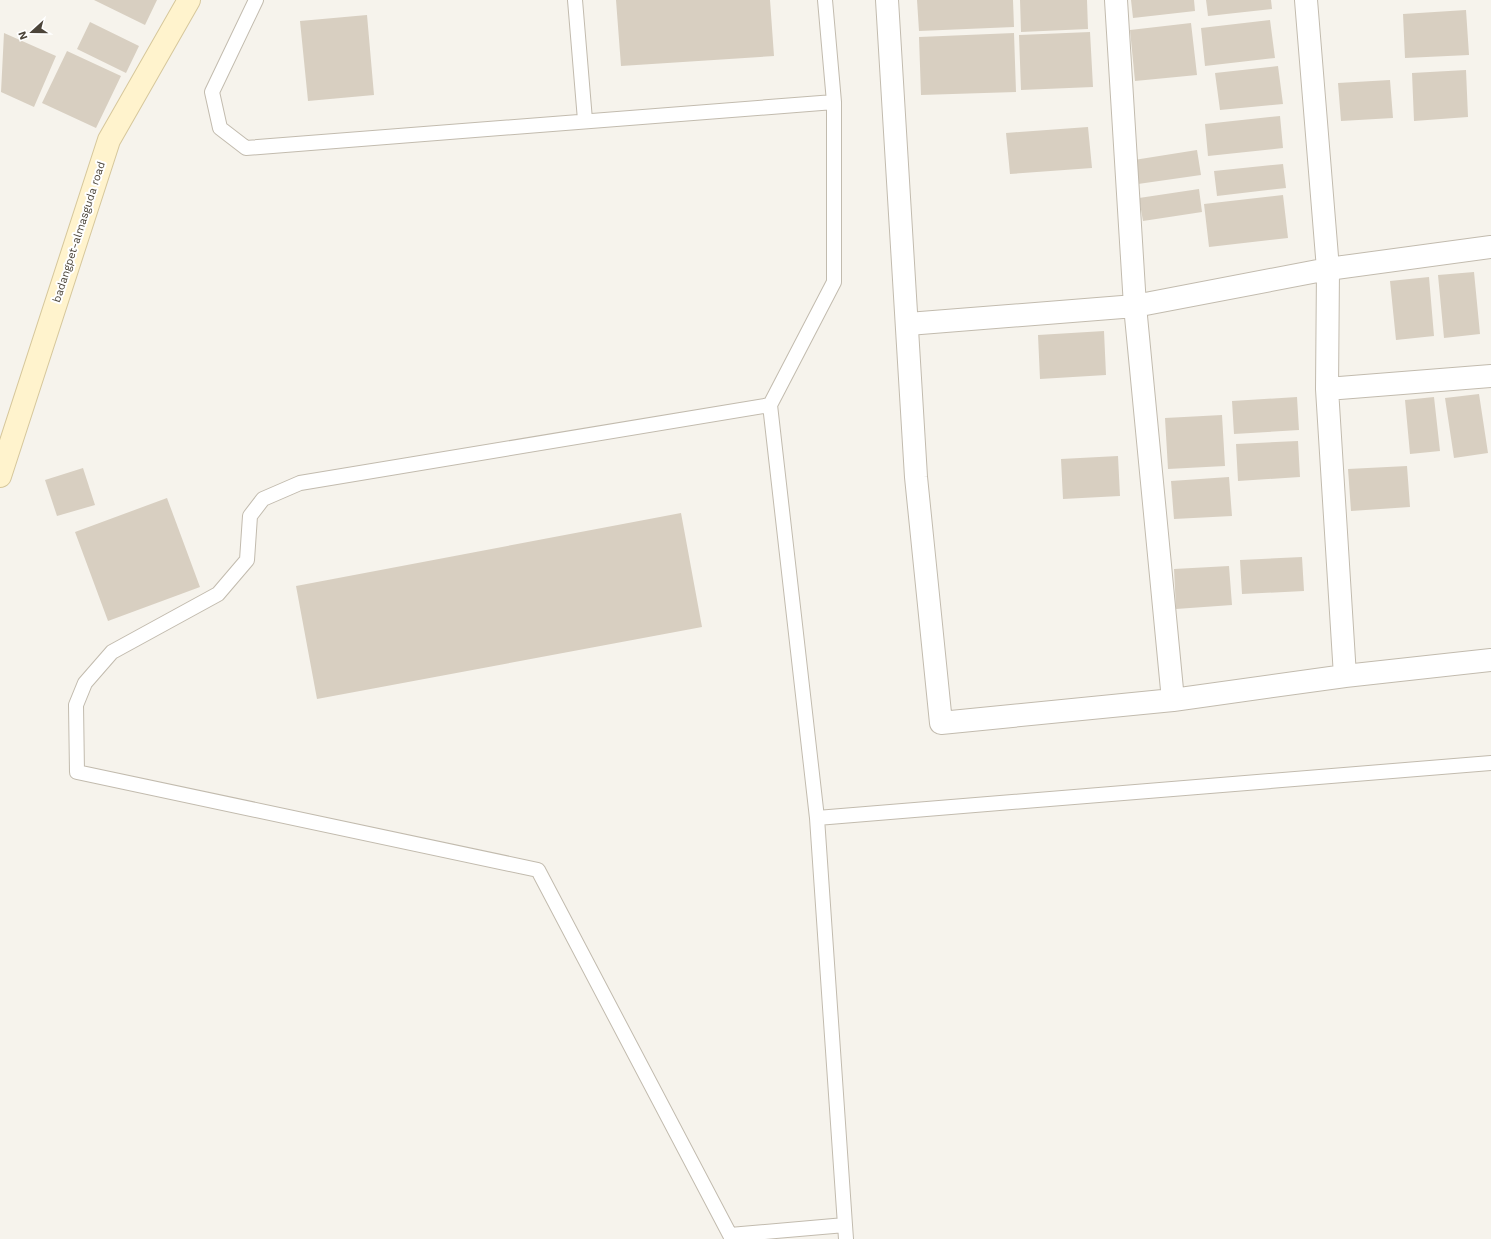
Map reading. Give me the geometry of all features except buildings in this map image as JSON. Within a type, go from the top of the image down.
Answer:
[{"type":"street","name":"badangpet-almasguda road","points":[[0,476],[109,140],[188,0]]},
{"type":"street","points":[[887,0],[908,324],[916,477],[941,723],[1173,700],[1345,676],[1491,660]]},
{"type":"street","points":[[1116,0],[1136,306],[1173,700]]},
{"type":"street","points":[[1306,0],[1328,269],[1327,389],[1345,676]]},
{"type":"street","points":[[908,324],[1136,306],[1328,269],[1491,247]]},
{"type":"street","points":[[1327,389],[1491,376]]},
{"type":"lane","points":[[256,0],[212,92],[220,128],[246,148],[585,120],[834,102]]},
{"type":"lane","points":[[575,0],[585,120]]},
{"type":"lane","points":[[770,405],[300,483],[263,499],[250,516],[247,560],[218,594],[112,652],[85,683],[76,705],[77,772],[538,870],[730,1235],[846,1232],[817,818],[770,405],[834,282],[834,102],[825,0]]},
{"type":"lane","points":[[817,818],[1491,763]]}]
